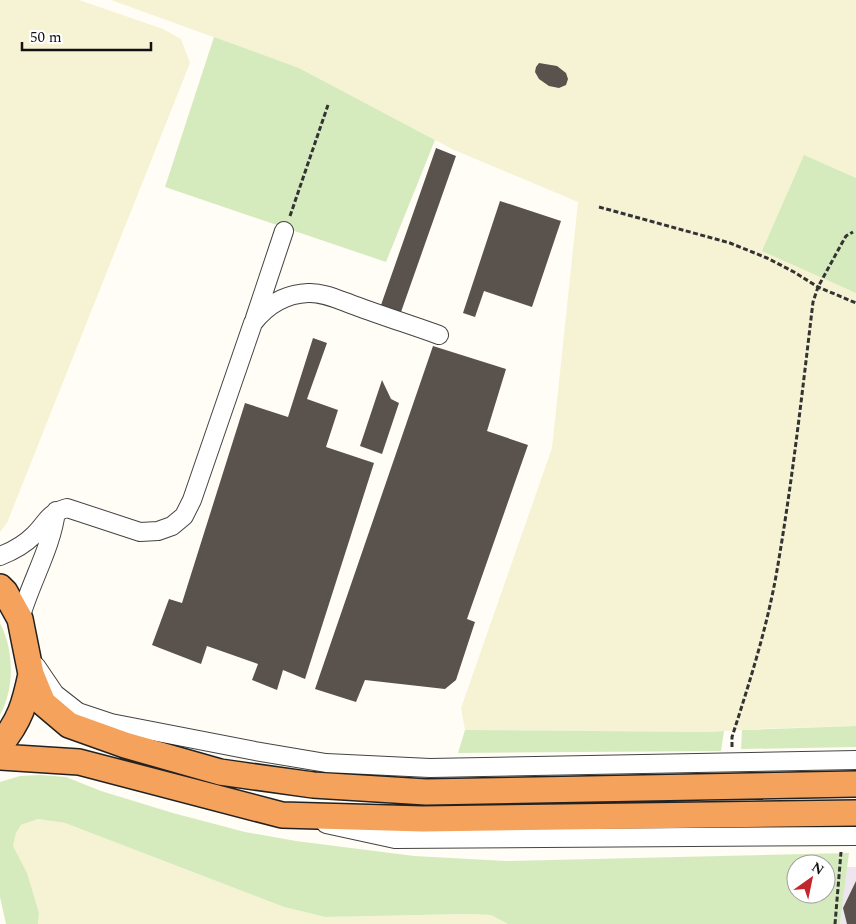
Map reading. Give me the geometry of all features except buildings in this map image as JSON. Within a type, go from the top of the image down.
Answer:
[{"type":"highway","points":[[0,587],[5,592],[20,619],[29,664],[43,703],[68,726],[125,745],[220,772],[313,786],[426,792],[856,784]]},
{"type":"highway","points":[[0,745],[9,734],[24,706],[29,664]]},
{"type":"highway","points":[[0,756],[79,762],[282,815],[423,819],[856,814]]},
{"type":"lane","points":[[0,556],[22,545],[36,534],[56,511],[67,508],[140,532],[172,526],[184,516],[192,500],[284,231]]},
{"type":"lane","points":[[253,323],[263,310],[277,301],[295,295],[310,293],[329,297],[439,335]]},
{"type":"lane","points":[[20,619],[26,598],[54,526],[56,511]]},
{"type":"lane","points":[[29,664],[55,694],[78,712],[111,723],[317,762],[430,768],[856,760]]},
{"type":"lane","points":[[282,815],[395,839],[849,836]]},
{"type":"path","points":[[284,231],[328,105]]},
{"type":"path","points":[[599,207],[730,244],[767,258],[818,287],[856,303]]},
{"type":"path","points":[[731,763],[732,737],[752,674],[775,578],[799,420],[813,302],[818,287],[842,242],[846,236],[854,232]]},
{"type":"path","points":[[835,924],[841,874],[849,836]]},
{"type":"shaded area","points":[[0,0],[79,0],[163,29],[181,39],[190,63],[7,523],[0,532]]},
{"type":"shaded area","points":[[111,0],[856,0],[856,726],[712,732],[465,730],[461,708],[552,448],[578,202],[452,149],[299,68]]},
{"type":"shaded area","points":[[38,819],[65,823],[284,907],[325,917],[468,914],[491,915],[508,924],[38,924],[39,913],[13,846],[16,833],[21,825]]},
{"type":"shaded area","points":[[847,867],[856,867],[856,924],[840,924]]},
{"type":"green space","points":[[214,37],[299,68],[435,140],[386,262],[165,187]]},
{"type":"green space","points":[[804,155],[856,178],[856,293],[762,251]]},
{"type":"green space","points":[[0,623],[8,645],[11,669],[8,693],[0,715]]},
{"type":"green space","points":[[856,726],[856,747],[741,749],[742,730]]},
{"type":"green space","points":[[465,730],[724,731],[721,751],[458,753]]},
{"type":"green space","points":[[20,776],[66,777],[101,791],[245,832],[296,841],[414,856],[506,861],[786,854],[786,904],[836,904],[836,854],[806,854],[849,853],[840,924],[508,924],[491,915],[468,914],[325,917],[284,907],[65,823],[38,819],[21,825],[16,833],[13,846],[27,873],[39,913],[38,924],[6,924],[0,897],[0,782]]}]
